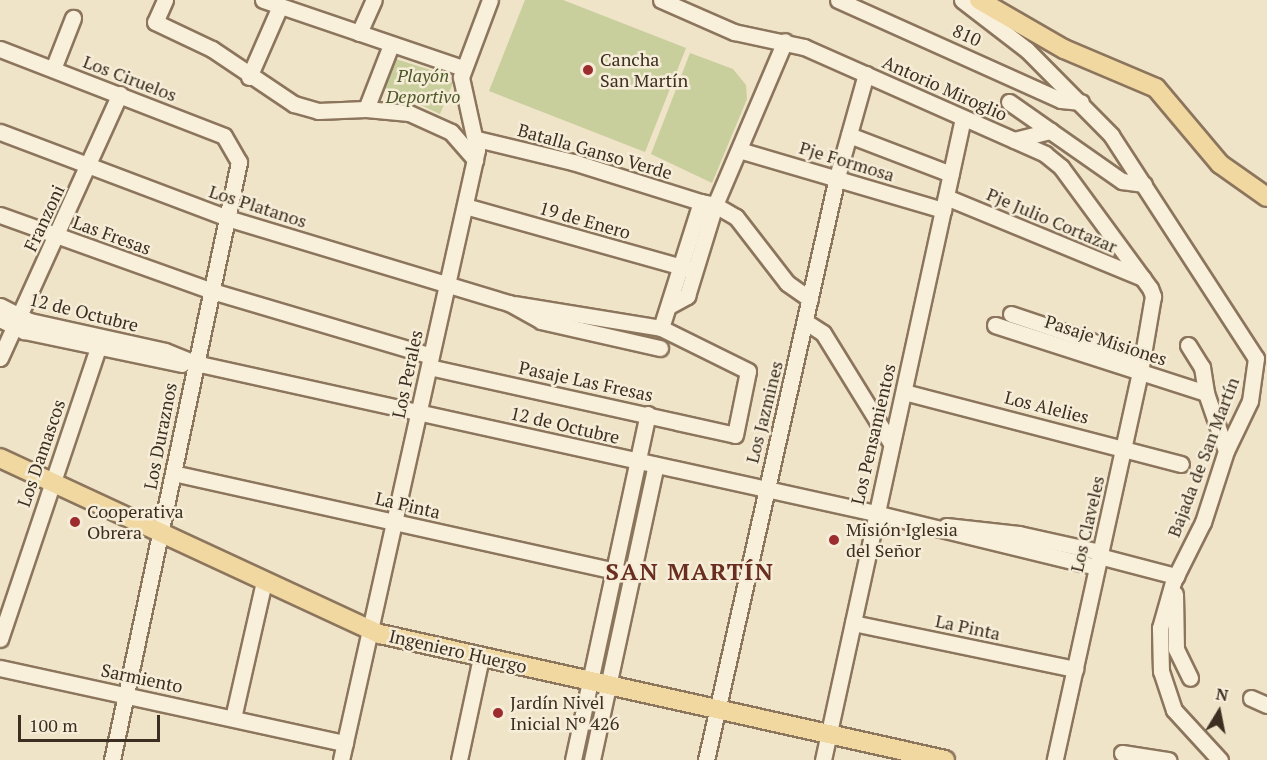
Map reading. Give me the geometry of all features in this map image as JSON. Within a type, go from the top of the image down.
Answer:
[{"type":"main road","points":[[979,0],[1064,49],[1156,88],[1220,164],[1267,196]]},
{"type":"main road","name":"Ingeniero Huergo","points":[[0,458],[370,630],[481,657],[945,760]]},
{"type":"street","points":[[263,0],[289,6],[391,45],[463,68]]},
{"type":"street","points":[[359,33],[374,0]]},
{"type":"street","name":"Los Perales","points":[[341,760],[475,160],[477,139],[463,86],[463,68],[490,0]]},
{"type":"street","name":"Antorio Miroglio","points":[[662,0],[716,26],[785,41],[867,74],[1045,154],[1061,167],[1143,278],[1153,296]]},
{"type":"street","name":"810","points":[[838,0],[1060,100],[1081,102]]},
{"type":"street","name":"Bajada de San Martín","points":[[962,0],[1028,50],[1081,102],[1110,135],[1256,358],[1250,400],[1226,451],[1206,514],[1176,576],[1160,628],[1163,677],[1174,710],[1220,760]]},
{"type":"street","points":[[162,1],[155,22],[212,50],[249,77],[305,108],[366,109],[409,113],[435,122],[451,132],[475,160]]},
{"type":"street","points":[[249,77],[289,6]]},
{"type":"street","points":[[53,69],[73,18]]},
{"type":"street","points":[[661,328],[669,306],[689,269],[708,204],[739,150],[785,41]]},
{"type":"street","points":[[366,109],[391,45]]},
{"type":"street","name":"Los Ciruelos","points":[[0,49],[224,136],[238,154]]},
{"type":"street","name":"Los Jazmines","points":[[706,760],[837,177],[867,74]]},
{"type":"street","name":"Franzoni","points":[[0,358],[90,165],[120,94]]},
{"type":"street","points":[[1009,102],[1122,181],[1144,184]]},
{"type":"street","name":"Los Pensamientos","points":[[823,760],[875,513],[963,118]]},
{"type":"street","points":[[1014,140],[1051,130]]},
{"type":"street","name":"Los Platanos","points":[[0,132],[227,218],[509,303],[549,306],[661,328],[748,370],[735,435]]},
{"type":"street","points":[[849,135],[951,174]]},
{"type":"street","name":"Batalla Ganso Verde","points":[[477,139],[573,162],[708,204],[736,217],[787,283],[810,299]]},
{"type":"street","name":"Pje Formosa","points":[[739,150],[944,204]]},
{"type":"street","name":"Los Duraznos","points":[[112,760],[212,291],[238,154]]},
{"type":"street","name":"Pje Julio Cortazar","points":[[944,204],[1143,278]]},
{"type":"street","name":"19 de Enero","points":[[465,206],[689,269]]},
{"type":"street","name":"Las Fresas","points":[[0,215],[212,291]]},
{"type":"street","name":"Pasaje Las Fresas","points":[[212,291],[430,361],[735,435]]},
{"type":"street","name":"Los Claveles","points":[[1055,760],[1098,558],[1125,447],[1153,296]]},
{"type":"street","name":"Los Platanos","points":[[509,303],[541,321],[660,348]]},
{"type":"street","name":"12 de Octubre","points":[[0,306],[16,321],[98,348],[172,364],[195,363]]},
{"type":"street","name":"Pasaje Misiones","points":[[1011,314],[1042,324],[1206,393]]},
{"type":"street","name":"12 de Octubre","points":[[0,319],[165,351],[195,363],[926,525],[1019,534],[1098,558],[1176,576]]},
{"type":"street","points":[[806,322],[823,333],[891,443]]},
{"type":"street","name":"Pasaje Misiones","points":[[1042,324],[999,327],[1141,365]]},
{"type":"street","points":[[1188,345],[1202,367],[1206,393],[1226,451]]},
{"type":"street","name":"Los Damascos","points":[[0,639],[98,348]]},
{"type":"street","name":"Los Alelies","points":[[903,392],[1125,447],[1181,464]]},
{"type":"street","points":[[592,760],[600,683],[616,572],[648,414]]},
{"type":"street","points":[[573,760],[600,683],[633,575],[656,465]]},
{"type":"street","name":"La Pinta","points":[[173,473],[633,575]]},
{"type":"street","points":[[1176,576],[1176,649],[1191,678]]},
{"type":"street","points":[[233,718],[264,581]]},
{"type":"street","name":"La Pinta","points":[[852,628],[1074,674]]},
{"type":"street","points":[[459,760],[481,657]]},
{"type":"street","name":"Sarmiento","points":[[0,668],[345,743]]},
{"type":"street","points":[[1251,699],[1267,705]]},
{"type":"street","points":[[1122,753],[1168,760]]},
{"type":"green space","name":"Cancha San Martín","points":[[525,0],[563,0],[686,48],[645,152],[489,91]]},
{"type":"green space","points":[[690,53],[733,69],[746,85],[747,99],[712,183],[651,154]]},
{"type":"green space","name":"Playón Deportivo","points":[[389,57],[437,72],[453,83],[440,114],[378,85]]},
{"type":"green space","points":[[642,478],[650,479],[630,571],[621,569]]},
{"type":"green space","points":[[618,585],[627,586],[608,674],[601,673]]},
{"type":"green space","points":[[592,694],[603,697],[589,760],[578,760]]},
{"type":"place","name":"Cancha San Martín","points":[[588,70]]},
{"type":"place","name":"Cooperativa Obrera","points":[[75,522]]},
{"type":"place","name":"Misión Iglesia del Señor","points":[[834,540]]},
{"type":"place","name":"Jardín Nivel Inicial Nº 426","points":[[498,713]]},
{"type":"district","name":"SAN MARTÍN","points":[[690,572]]}]
